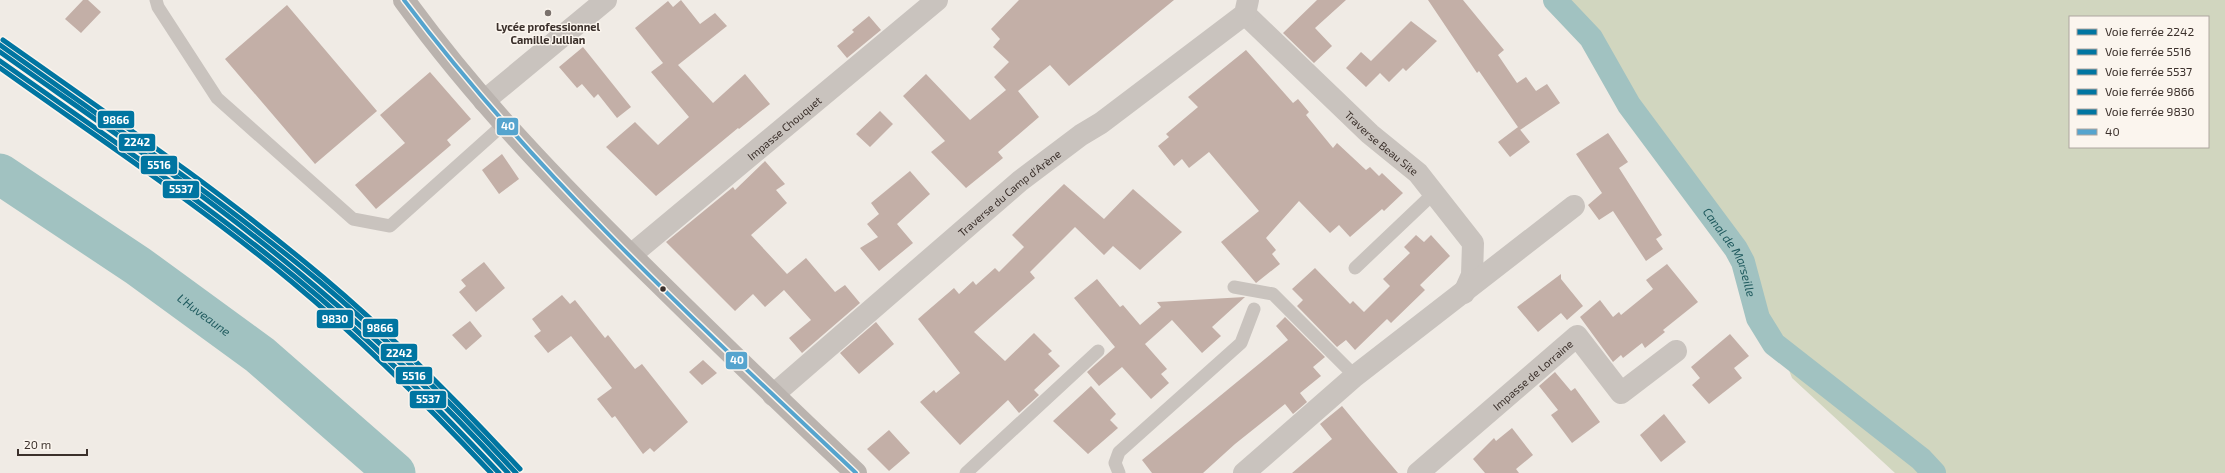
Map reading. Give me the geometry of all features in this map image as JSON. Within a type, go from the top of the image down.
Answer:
[{"type":"street","points":[[404,0],[484,101],[566,190],[773,395],[856,473]]},
{"type":"street","points":[[484,101],[606,0]]},
{"type":"street","name":"Impasse Chouquet","points":[[631,255],[937,0]]},
{"type":"street","name":"Traverse Beau Site","points":[[1246,7],[1370,134],[1418,173],[1473,243],[1472,275],[1464,293]]},
{"type":"street","name":"Traverse du Camp d'Arène","points":[[773,395],[1020,180],[1081,135],[1101,124],[1246,7]]},
{"type":"street","name":"Traverse Beau Site","points":[[1244,473],[1355,376],[1464,293],[1574,206]]},
{"type":"street","name":"Impasse de Lorraine","points":[[1418,473],[1577,336],[1621,392],[1676,351]]},
{"type":"lane","points":[[156,0],[158,7],[217,98],[353,219],[390,226],[504,124]]},
{"type":"lane","points":[[1355,268],[1434,193]]},
{"type":"lane","points":[[1234,287],[1273,294],[1355,376]]},
{"type":"lane","points":[[1119,473],[1115,463],[1119,452],[1241,343],[1254,309]]},
{"type":"lane","points":[[966,473],[1098,351]]},
{"type":"green space","points":[[1570,0],[2225,0],[2225,473],[1895,473],[1792,378],[1767,312],[1731,238],[1676,186],[1614,71],[1578,9]]},
{"type":"building","points":[[83,0],[88,0],[101,12],[81,33],[65,19]]},
{"type":"building","points":[[681,0],[700,24],[715,13],[727,26],[678,65],[713,103],[745,74],[770,104],[739,129],[738,128],[656,196],[606,147],[635,122],[658,145],[689,117],[651,72],[663,63],[635,28],[668,1],[673,7]]},
{"type":"building","points":[[1019,0],[1174,0],[1069,86],[1050,65],[1018,91],[1039,117],[998,152],[1003,158],[966,188],[931,152],[945,141],[903,96],[926,74],[970,120],[1006,90],[994,77],[1009,62],[993,47],[1000,39],[991,29]]},
{"type":"building","points":[[1317,0],[1346,0],[1315,28],[1332,46],[1314,63],[1283,33]]},
{"type":"building","points":[[1428,0],[1463,0],[1504,50],[1498,55],[1517,83],[1526,77],[1536,91],[1547,84],[1560,103],[1520,130],[1479,71],[1477,73]]},
{"type":"building","points":[[287,5],[377,111],[315,164],[225,59]]},
{"type":"building","points":[[869,16],[881,30],[847,58],[837,46],[854,32],[852,30]]},
{"type":"building","points":[[1411,21],[1437,41],[1406,71],[1403,68],[1389,82],[1380,73],[1366,87],[1346,68],[1361,52],[1371,61]]},
{"type":"building","points":[[583,47],[631,107],[617,118],[598,94],[594,98],[582,84],[577,88],[559,67]]},
{"type":"building","points":[[1246,50],[1293,103],[1298,99],[1309,112],[1306,115],[1333,148],[1337,143],[1366,170],[1370,167],[1379,176],[1382,173],[1403,193],[1384,211],[1382,209],[1350,237],[1339,225],[1330,233],[1299,201],[1266,238],[1276,250],[1272,254],[1280,264],[1256,283],[1221,242],[1259,211],[1209,152],[1189,168],[1182,159],[1174,166],[1158,146],[1169,137],[1166,134],[1198,107],[1188,97]]},
{"type":"building","points":[[430,72],[471,119],[447,140],[451,145],[376,209],[355,185],[405,143],[380,115]]},
{"type":"building","points":[[880,111],[893,124],[870,147],[856,134]]},
{"type":"building","points":[[1518,127],[1530,142],[1510,157],[1498,142]]},
{"type":"building","points":[[1608,133],[1628,162],[1619,168],[1662,235],[1656,239],[1663,249],[1646,261],[1613,211],[1599,220],[1588,205],[1602,193],[1576,154]]},
{"type":"building","points":[[502,154],[519,179],[499,194],[482,170]]},
{"type":"building","points":[[765,161],[785,184],[776,190],[787,203],[751,235],[787,274],[806,258],[835,292],[845,285],[860,303],[802,353],[789,338],[811,320],[784,290],[765,307],[753,294],[735,311],[666,242],[733,187],[735,190]]},
{"type":"building","points":[[910,171],[930,194],[897,224],[913,243],[879,271],[860,248],[878,237],[867,224],[879,214],[871,203]]},
{"type":"building","points":[[1064,184],[1104,219],[1133,189],[1182,232],[1140,270],[1113,246],[1104,255],[1075,227],[1030,272],[1035,278],[974,332],[1005,361],[1034,333],[1052,351],[1048,354],[1060,366],[1034,390],[1039,395],[1019,413],[1008,400],[960,445],[920,402],[934,390],[936,393],[960,373],[918,319],[954,288],[959,294],[973,281],[976,285],[995,268],[999,272],[1024,247],[1012,235]]},
{"type":"building","points":[[1416,235],[1424,242],[1431,235],[1450,256],[1420,285],[1425,290],[1391,323],[1387,319],[1355,350],[1346,340],[1337,347],[1297,306],[1303,300],[1292,289],[1315,268],[1350,304],[1353,301],[1364,312],[1390,286],[1383,279],[1410,253],[1404,247]]},
{"type":"building","points":[[484,262],[505,288],[476,312],[459,292],[466,286],[461,280]]},
{"type":"building","points":[[1667,264],[1698,302],[1663,330],[1665,332],[1645,348],[1642,343],[1623,358],[1621,355],[1613,362],[1580,317],[1600,300],[1613,317],[1619,312],[1621,315],[1653,289],[1646,280]]},
{"type":"building","points":[[1561,274],[1561,279],[1583,306],[1567,320],[1561,313],[1538,332],[1517,307]]},
{"type":"building","points":[[1097,279],[1120,307],[1123,305],[1140,325],[1161,307],[1157,302],[1245,297],[1212,327],[1221,336],[1202,353],[1172,320],[1145,344],[1167,369],[1161,374],[1169,383],[1151,399],[1122,367],[1099,386],[1087,372],[1115,347],[1074,298]]},
{"type":"building","points":[[562,295],[570,304],[575,300],[605,338],[608,335],[635,369],[642,364],[688,422],[654,452],[650,448],[643,454],[615,416],[612,418],[597,399],[612,388],[571,336],[548,353],[534,336],[541,331],[532,319]]},
{"type":"building","points":[[1285,317],[1325,357],[1313,367],[1321,376],[1300,393],[1307,402],[1293,414],[1285,404],[1235,444],[1203,473],[1152,473],[1142,460],[1288,340],[1276,326]]},
{"type":"building","points":[[470,321],[482,336],[466,350],[452,335]]},
{"type":"building","points":[[876,322],[894,344],[859,374],[840,353]]},
{"type":"building","points":[[1730,334],[1749,356],[1734,368],[1742,378],[1709,404],[1692,385],[1700,378],[1691,367]]},
{"type":"building","points":[[703,360],[717,373],[702,385],[689,372]]},
{"type":"building","points":[[1555,372],[1571,391],[1575,388],[1600,422],[1572,443],[1551,415],[1558,410],[1539,386]]},
{"type":"building","points":[[1091,386],[1116,414],[1110,420],[1118,428],[1088,454],[1053,421]]},
{"type":"building","points":[[1342,406],[1398,473],[1292,473],[1332,439],[1320,424]]},
{"type":"building","points":[[1664,414],[1686,442],[1661,462],[1640,435]]},
{"type":"building","points":[[1512,428],[1533,455],[1516,469],[1519,473],[1485,473],[1473,459],[1494,438],[1496,441]]},
{"type":"building","points":[[889,430],[910,453],[889,471],[867,449]]},
{"type":"waterway","name":"Canal de Marseille","points":[[1555,0],[1591,38],[1629,105],[1736,249],[1743,262],[1758,318],[1774,344],[1921,459],[1934,473]]},
{"type":"waterway","name":"L'Huveaune","points":[[0,174],[138,266],[260,355],[395,473]]},
{"type":"rail line","name":"9866","points":[[3,40],[126,126],[206,185],[324,278],[350,300],[425,370],[520,469]]},
{"type":"rail line","name":"2242","points":[[0,45],[122,131],[202,190],[320,282],[346,304],[421,374],[516,473]]},
{"type":"rail line","name":"5516","points":[[0,52],[161,166],[279,256],[391,354],[439,401],[508,473]]},
{"type":"rail line","name":"5537","points":[[0,61],[186,193],[295,277],[349,323],[374,347],[499,473]]},
{"type":"rail line","name":"9830","points":[[0,68],[185,199],[292,282],[344,327],[394,374],[491,473]]},
{"type":"transit line","name":"40","points":[[404,0],[455,64],[563,187],[678,304],[856,473]]},
{"type":"place","name":"Lycée professionnel Camille Jullian","points":[[548,13]]}]
